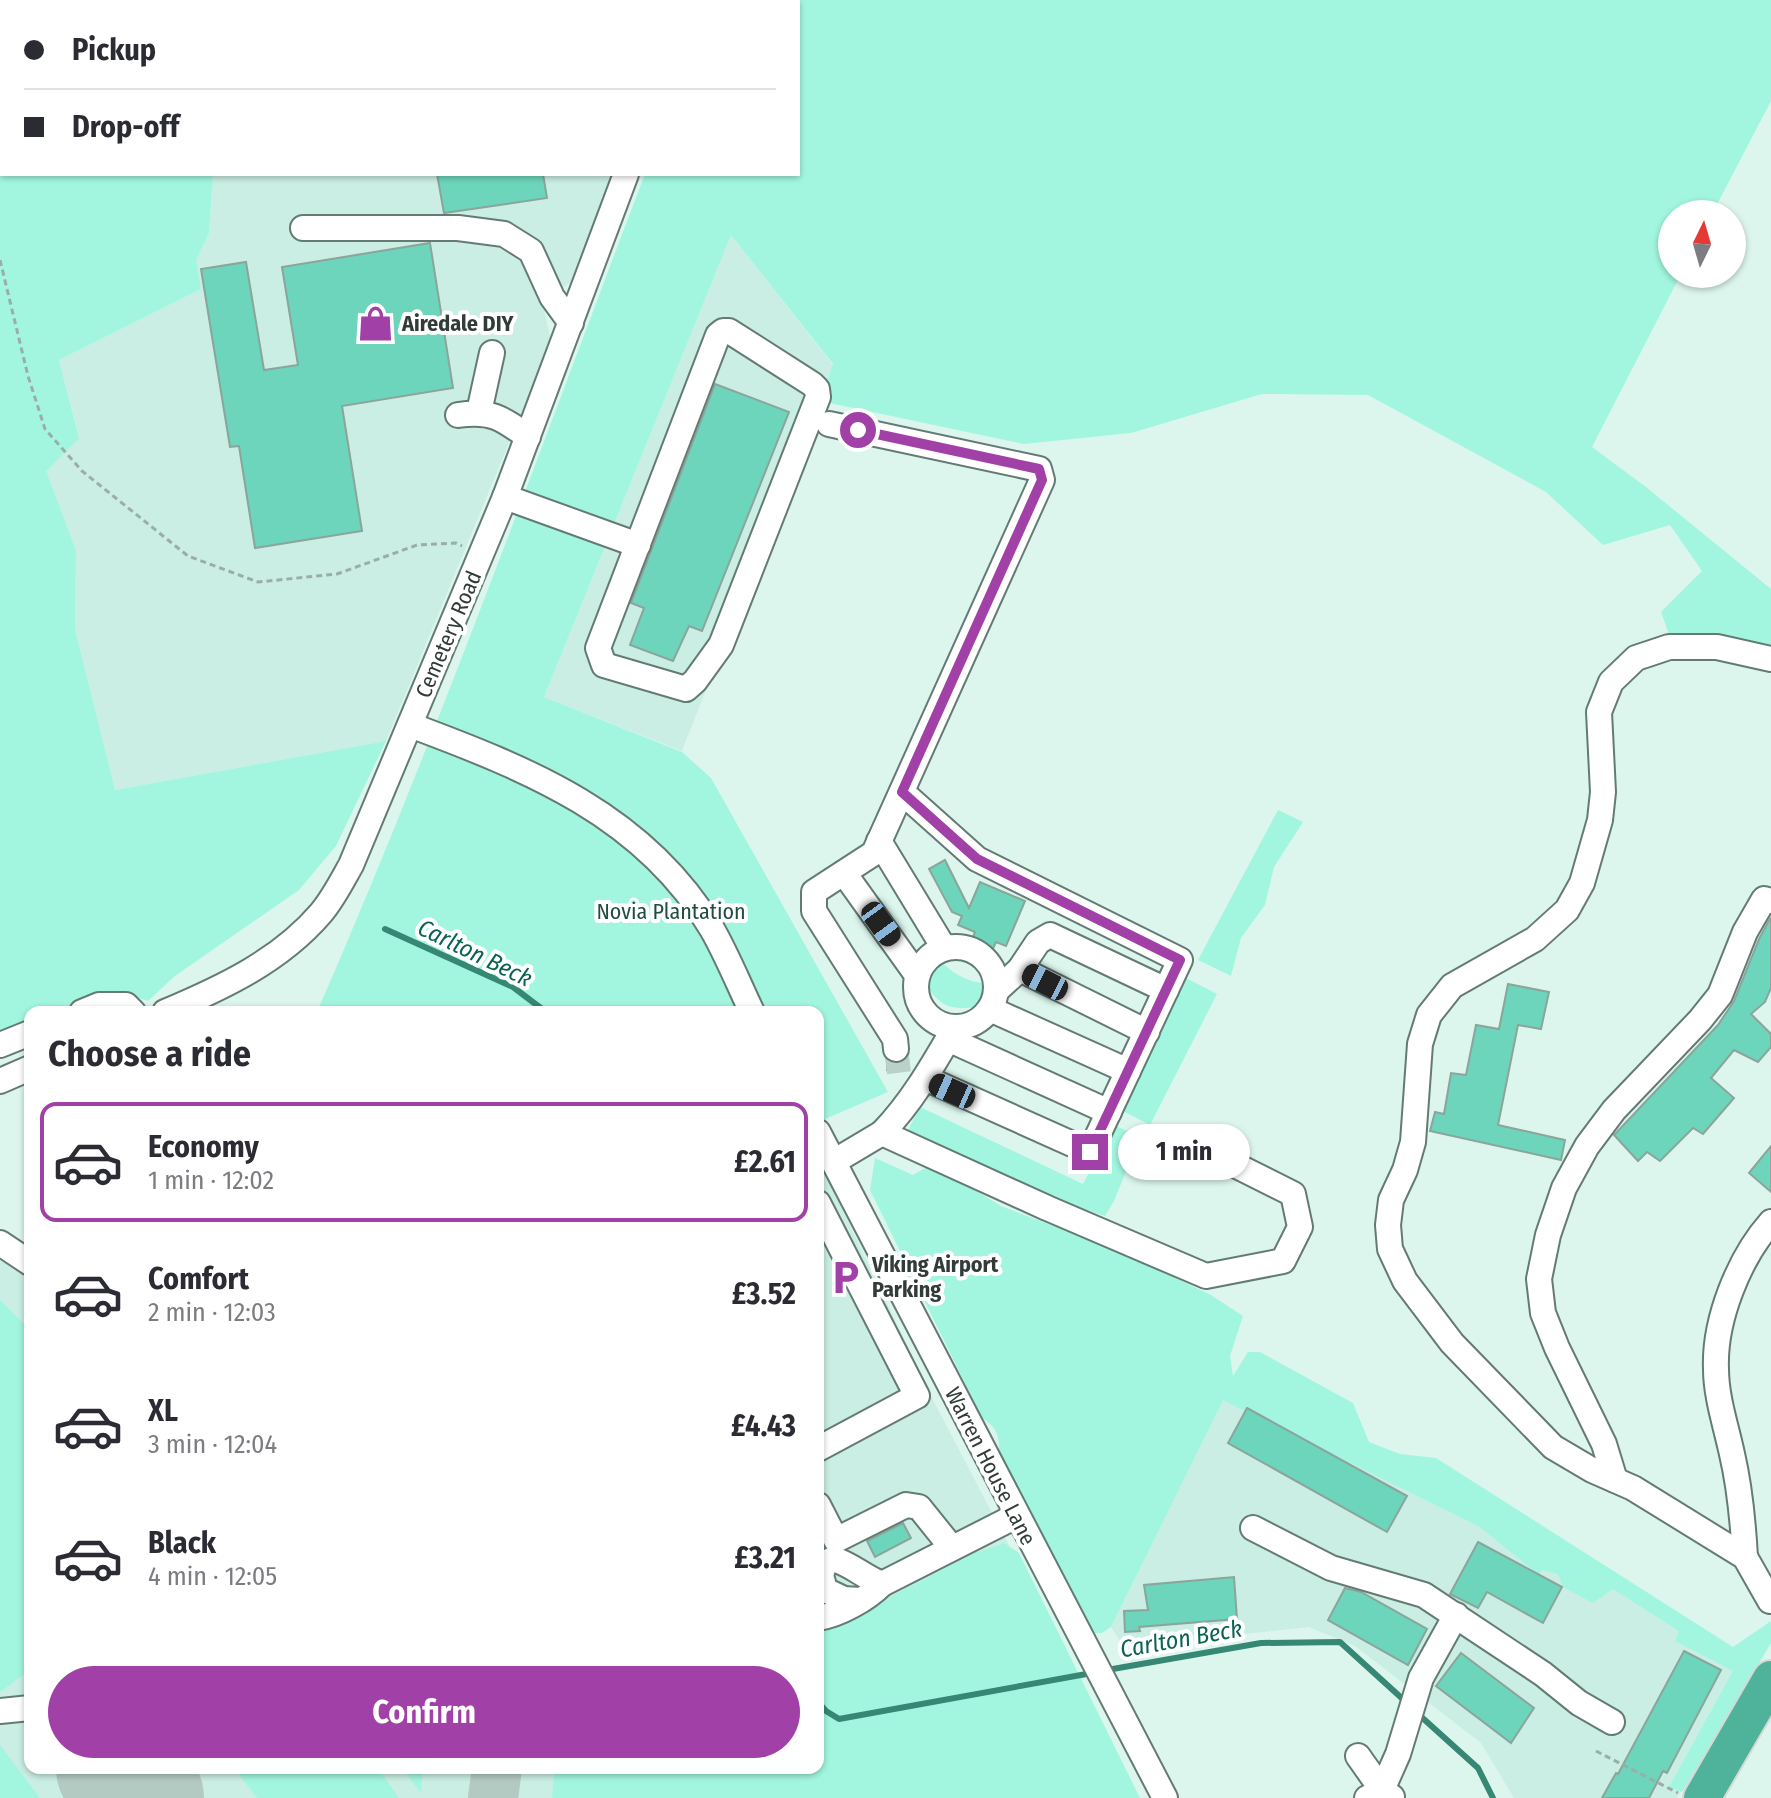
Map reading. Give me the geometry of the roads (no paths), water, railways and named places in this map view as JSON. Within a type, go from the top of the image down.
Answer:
[{"type":"highway","points":[[1702,1798],[1771,1679]]},
{"type":"street","name":"Cemetery Road","points":[[197,1006],[282,951],[322,912],[351,865],[505,497],[625,176]]},
{"type":"street","points":[[303,228],[458,228],[504,234],[531,251],[552,297],[571,323]]},
{"type":"street","points":[[729,331],[817,389],[818,397],[721,645],[686,689],[604,665],[600,659],[598,648],[638,545],[718,335],[729,331]]},
{"type":"street","points":[[492,353],[468,413],[502,418],[528,437]]},
{"type":"street","points":[[829,424],[1039,469],[1042,480],[877,847],[814,892],[814,911],[895,1039],[896,1049]]},
{"type":"street","points":[[505,497],[638,545]]},
{"type":"street","points":[[1745,1557],[1646,1495],[1553,1447],[1452,1343],[1405,1281],[1390,1249],[1388,1225],[1391,1200],[1405,1170],[1413,1142],[1420,1044],[1429,1015],[1452,986],[1535,939],[1567,910],[1582,883],[1600,820],[1603,792],[1599,712],[1611,682],[1636,658],[1669,647],[1717,647],[1771,659]]},
{"type":"street","points":[[410,725],[516,766],[568,792],[624,830],[673,876],[712,929],[749,1006]]},
{"type":"street","points":[[902,792],[977,859],[1180,960],[1090,1152],[925,1078]]},
{"type":"street","points":[[877,847],[944,948]]},
{"type":"street","points":[[844,873],[917,975]]},
{"type":"street","points":[[1615,1480],[1604,1444],[1543,1313],[1539,1279],[1548,1235],[1564,1188],[1587,1146],[1614,1110],[1720,995],[1745,932],[1764,899],[1771,901]]},
{"type":"street","points":[[835,1161],[890,1125],[925,1078],[951,1033],[975,1023],[1038,942],[1050,935],[1166,990]]},
{"type":"street","points":[[993,1000],[996,977],[991,965],[970,949],[957,946],[944,948],[923,963],[917,975],[918,1001],[926,1013],[951,1033],[1109,1112]]},
{"type":"street","points":[[1020,969],[1147,1032]]},
{"type":"street","points":[[993,1000],[1128,1071]]},
{"type":"street","points":[[97,1006],[127,1006]]},
{"type":"street","points":[[0,1045],[24,1035]]},
{"type":"street","points":[[0,1081],[24,1071]]},
{"type":"street","points":[[890,1125],[900,1081]]},
{"type":"street","points":[[890,1125],[1047,1208],[1206,1276],[1283,1261],[1300,1227],[1293,1194],[1183,1139]]},
{"type":"street","name":"Warren House Lane","points":[[824,1142],[1165,1798]]},
{"type":"street","points":[[824,1215],[917,1396],[824,1446]]},
{"type":"street","points":[[1770,1601],[1745,1557],[1741,1501],[1715,1368],[1721,1324],[1737,1274],[1752,1243],[1771,1222]]},
{"type":"street","points":[[1,1244],[24,1259]]},
{"type":"street","points":[[827,1542],[906,1505],[919,1507],[952,1548]]},
{"type":"street","points":[[824,1617],[1016,1516]]},
{"type":"street","points":[[1253,1528],[1331,1568],[1424,1595],[1543,1674],[1579,1703],[1612,1722]]},
{"type":"street","points":[[824,1566],[833,1559],[848,1563],[856,1572],[882,1584]]},
{"type":"street","points":[[824,1586],[825,1590],[844,1599],[860,1600]]},
{"type":"street","points":[[1380,1795],[1398,1754],[1421,1678],[1456,1615]]},
{"type":"street","points":[[0,1711],[24,1709]]},
{"type":"street","points":[[1358,1756],[1380,1795]]},
{"type":"waterway","name":"Carlton Beck","points":[[385,929],[513,987],[538,1006]]},
{"type":"waterway","name":"Carlton Beck","points":[[1107,1670],[1261,1643],[1340,1642],[1406,1702]]},
{"type":"waterway","name":"Carlton Beck","points":[[824,1709],[839,1719],[1092,1673]]},
{"type":"waterway","name":"Carlton Beck","points":[[1417,1713],[1478,1768],[1493,1798]]},
{"type":"tunnel","points":[[896,1049],[900,1081]]},
{"type":"place","name":"Airedale DIY","points":[[376,323]]},
{"type":"place","name":"Viking Airport Parking","points":[[846,1277]]},
{"type":"park label","name":"Novia Plantation","points":[[671,911]]}]
